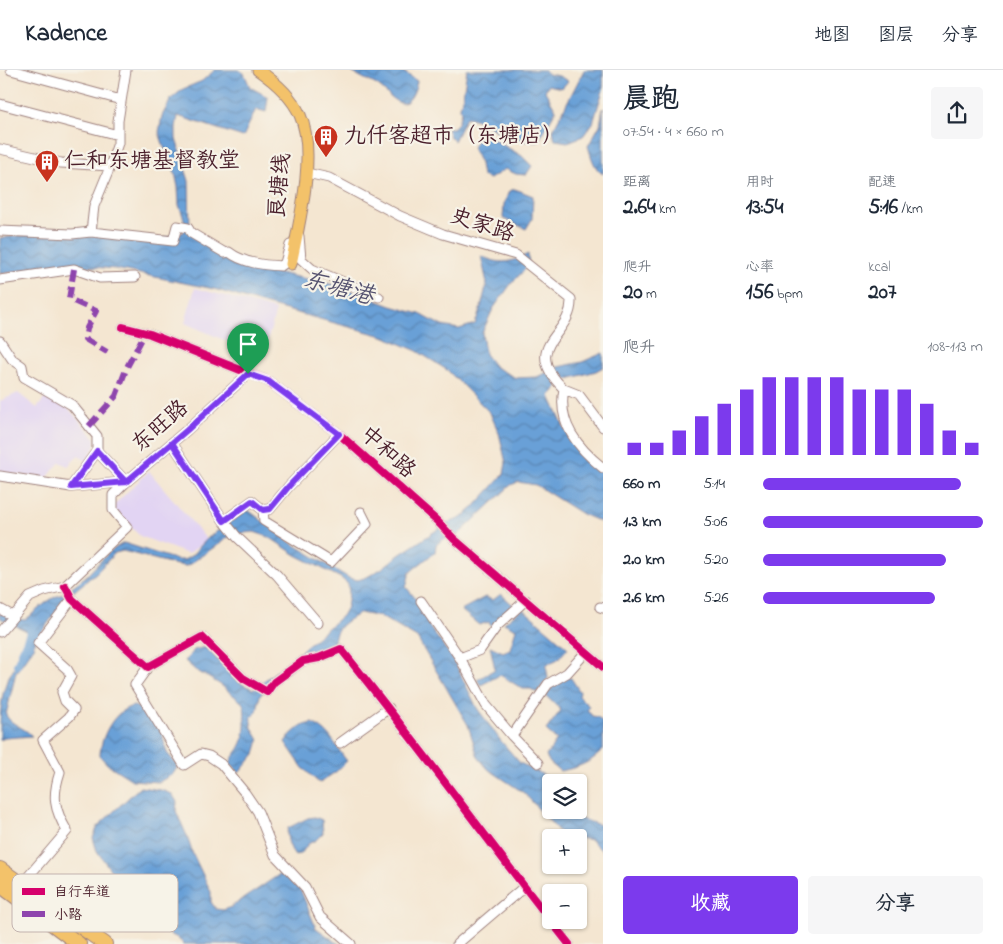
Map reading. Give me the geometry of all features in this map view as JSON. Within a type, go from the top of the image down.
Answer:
[{"type":"highway","points":[[0,870],[12,879]]},
{"type":"highway","points":[[0,885],[12,894]]},
{"type":"highway","points":[[63,932],[79,944]]},
{"type":"highway","points":[[88,932],[105,944]]},
{"type":"main road","name":"良塘线","points":[[258,70],[269,77],[293,103],[300,116],[304,136],[307,173],[292,264]]},
{"type":"street","points":[[11,70],[122,100]]},
{"type":"street","points":[[91,232],[94,206],[118,143],[118,121],[126,70]]},
{"type":"street","points":[[0,104],[118,135]]},
{"type":"street","points":[[0,149],[61,163],[110,166]]},
{"type":"street","name":"史家路","points":[[307,173],[329,178],[400,216],[443,234],[516,255],[562,291],[571,299],[572,309],[546,348],[545,362],[559,384],[564,389],[579,395],[603,427]]},
{"type":"street","points":[[0,231],[72,234],[91,232],[173,241],[177,226],[188,228],[191,233],[225,253],[229,252],[234,256],[256,263],[280,266],[285,263],[291,241],[298,229]]},
{"type":"street","points":[[298,229],[301,259],[312,269],[380,297]]},
{"type":"street","points":[[0,280],[74,269],[100,278],[135,277]]},
{"type":"street","name":"中和路","points":[[123,327],[150,334],[268,381],[339,434],[437,521],[454,539],[526,600]]},
{"type":"street","points":[[0,341],[12,359],[22,366],[24,377],[72,405],[97,436],[97,451],[71,487]]},
{"type":"street","name":"东旺路","points":[[0,476],[71,487],[126,482],[248,374]]},
{"type":"street","points":[[564,389],[561,403],[570,431],[588,456],[603,468]]},
{"type":"street","points":[[263,510],[270,509],[289,486],[339,434]]},
{"type":"street","points":[[172,443],[224,521],[237,537],[277,575],[318,623]]},
{"type":"street","points":[[30,874],[67,830],[57,814],[55,798],[56,783],[60,772],[43,740],[69,717],[74,710],[65,701],[62,692],[71,676],[68,669],[38,643],[69,593],[127,527],[113,510],[113,495],[126,482],[97,451]]},
{"type":"street","points":[[224,521],[252,501],[263,510],[264,521],[331,562],[367,524],[361,512]]},
{"type":"street","points":[[0,632],[30,597],[44,591],[69,593],[148,667]]},
{"type":"street","points":[[460,658],[480,650],[497,626],[526,600],[603,667]]},
{"type":"street","points":[[421,601],[460,658],[486,705],[538,763]]},
{"type":"street","points":[[0,609],[13,616]]},
{"type":"street","points":[[351,944],[320,917],[305,887],[275,855],[258,812],[221,764],[210,756],[201,754],[184,765],[135,686],[148,667],[202,637],[243,678],[267,692],[274,682],[302,661],[319,658],[341,648],[569,944]]},
{"type":"street","points":[[512,736],[548,684],[567,673],[586,652]]},
{"type":"street","points":[[340,743],[389,708]]},
{"type":"street","points":[[457,944],[524,887]]},
{"type":"shaded area","points":[[195,288],[276,310],[263,357],[185,323]]},
{"type":"shaded area","points":[[18,393],[37,408],[46,397],[68,408],[95,438],[95,446],[86,461],[79,455],[68,466],[60,462],[46,479],[0,472],[0,401]]},
{"type":"shaded area","points":[[149,471],[207,540],[188,554],[140,536],[115,511],[114,505]]},
{"type":"water","name":"东塘港","points":[[215,70],[239,70],[244,73],[250,87],[268,97],[266,112],[256,109],[243,137],[178,116],[176,139],[189,181],[190,232],[228,255],[265,270],[339,286],[391,306],[420,314],[442,326],[459,329],[475,324],[481,307],[487,283],[481,256],[494,261],[505,262],[528,254],[529,265],[511,284],[493,309],[482,333],[485,354],[495,367],[516,378],[537,377],[558,367],[582,362],[603,353],[603,367],[596,371],[561,381],[550,396],[570,438],[584,456],[603,472],[603,523],[582,514],[536,485],[518,482],[511,485],[458,535],[442,540],[436,545],[435,552],[410,572],[406,587],[420,604],[430,628],[453,659],[477,708],[501,741],[520,763],[542,774],[542,813],[524,793],[488,769],[478,757],[468,725],[417,638],[381,617],[360,613],[342,625],[336,633],[334,643],[321,653],[306,655],[260,695],[257,712],[251,718],[252,728],[259,740],[255,754],[239,773],[230,764],[244,737],[244,704],[221,685],[194,669],[185,661],[194,650],[205,647],[240,683],[253,689],[293,659],[342,616],[347,607],[349,593],[348,584],[341,578],[296,555],[269,537],[254,532],[233,534],[187,566],[123,551],[115,553],[97,572],[66,598],[33,644],[35,646],[16,672],[6,715],[11,721],[32,736],[0,740],[3,692],[8,678],[26,649],[29,632],[0,618],[0,613],[13,619],[25,620],[48,601],[64,594],[118,546],[124,543],[177,560],[184,560],[191,556],[209,537],[248,510],[290,542],[349,578],[358,580],[381,569],[446,524],[461,518],[473,508],[504,474],[506,463],[499,433],[490,413],[447,370],[417,351],[383,336],[214,289],[116,269],[60,264],[0,274],[0,238],[59,231],[160,239],[184,232],[184,219],[179,205],[175,173],[159,132],[162,116],[171,99],[183,89],[202,81]]},
{"type":"water","points":[[351,70],[401,70],[417,81],[411,98],[401,103],[393,99],[377,85],[353,73]]},
{"type":"water","points":[[467,70],[545,70],[548,74],[559,76],[568,81],[562,88],[548,85],[545,91],[556,110],[538,142],[513,138],[479,121],[466,117],[454,141],[450,137],[447,128],[453,128],[458,123]]},
{"type":"water","points":[[584,70],[603,70],[603,90],[593,123],[583,136],[568,142],[555,140],[553,130]]},
{"type":"water","points":[[603,108],[603,174],[595,166],[588,146],[600,125]]},
{"type":"water","points":[[486,135],[522,156],[532,166],[526,175],[516,174],[505,169],[490,179],[482,176],[480,164],[472,147],[478,139]]},
{"type":"water","points":[[515,189],[533,196],[532,219],[526,229],[503,218],[504,204],[509,191]]},
{"type":"water","points":[[501,594],[514,606],[492,625],[489,622],[479,625],[461,610],[485,597],[493,600]]},
{"type":"water","points":[[522,608],[568,648],[558,659],[546,665],[548,678],[537,693],[531,689],[523,689],[500,675],[481,685],[477,680],[495,669],[490,646],[503,652],[510,649],[516,629],[504,623]]},
{"type":"water","points":[[563,677],[571,678],[580,692],[579,696],[589,706],[587,709],[592,716],[598,717],[603,723],[603,750],[583,764],[560,771],[550,763],[546,756],[557,740],[546,730],[561,710],[546,696],[553,683]]},
{"type":"water","points":[[134,706],[145,710],[154,719],[161,729],[167,753],[178,766],[173,774],[159,782],[132,780],[107,764],[100,756],[102,741],[114,718],[127,708]]},
{"type":"water","points":[[312,723],[324,730],[347,761],[337,771],[319,783],[303,768],[285,742],[290,735],[304,725]]},
{"type":"water","points":[[140,787],[161,790],[172,794],[177,802],[176,811],[192,852],[211,892],[211,902],[216,909],[223,910],[231,907],[280,874],[301,891],[316,928],[339,944],[184,944],[176,937],[164,932],[178,932],[178,874],[113,874],[97,851],[93,838],[98,826]]},
{"type":"water","points":[[315,817],[322,820],[323,833],[316,840],[308,844],[301,854],[294,855],[288,838],[288,828],[308,818]]},
{"type":"water","points":[[548,819],[581,819],[603,826],[603,852],[591,840],[587,839],[587,829],[557,829]]},
{"type":"waterway","points":[[17,665],[33,625]]},
{"type":"marked path","points":[[74,269],[69,299],[96,311],[87,328],[85,339],[107,352]]},
{"type":"marked path","points":[[89,426],[116,396],[127,367],[145,333]]},
{"type":"cycle path","points":[[123,327],[150,334],[268,381],[339,434],[437,521],[454,539],[603,667]]},
{"type":"cycle path","points":[[65,586],[72,599],[148,667],[202,637],[243,678],[267,692],[274,682],[303,661],[319,658],[341,649],[569,944]]},
{"type":"place","name":"九仟客超市（东塘店）","points":[[326,158]]},
{"type":"place","name":"仁和东塘基督教堂","points":[[47,183]]},
{"type":"route","points":[[248,374],[126,482],[71,487],[97,451],[126,482],[172,443],[224,521],[252,501],[263,510],[270,509],[289,486],[339,434],[268,381],[248,374]]}]
